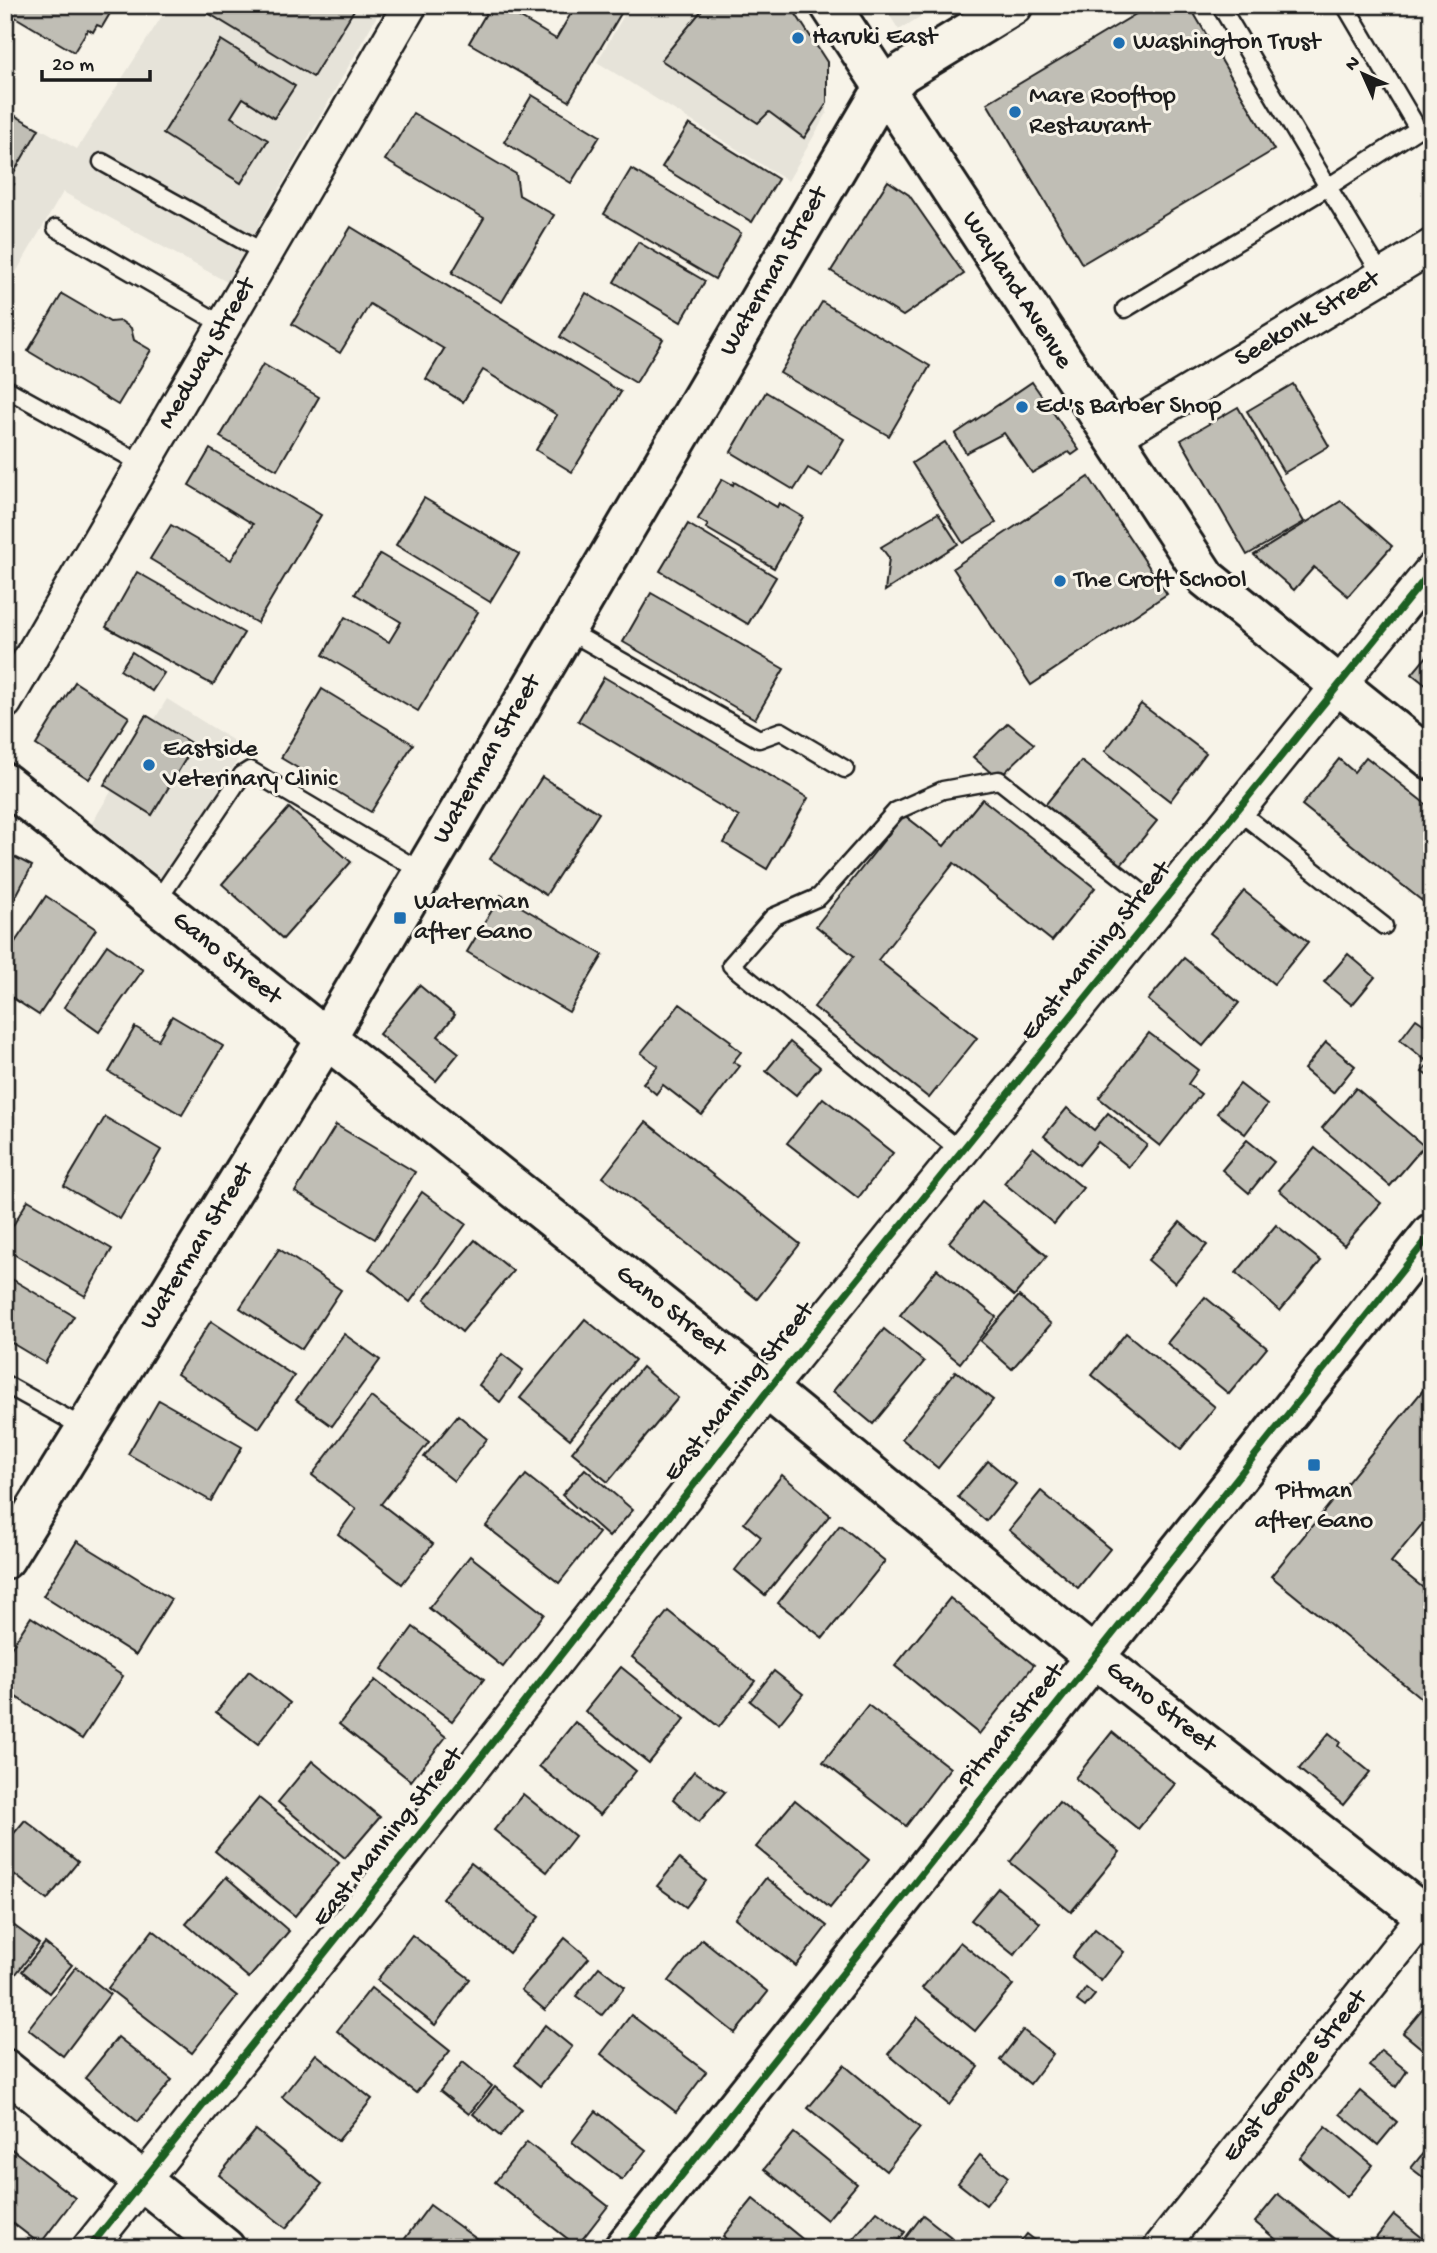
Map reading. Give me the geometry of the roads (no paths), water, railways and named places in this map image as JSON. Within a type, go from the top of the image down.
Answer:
[{"type":"main road","name":"Wayland Avenue","points":[[830,5],[883,90],[1211,584],[1432,760]]},
{"type":"main road","name":"Waterman Street","points":[[5,1559],[325,1038],[883,90],[912,66],[1013,5]]},
{"type":"main road","name":"Gano Street","points":[[5,783],[768,1390],[1094,1657],[1429,1914]]},
{"type":"main road","name":"Pitman Street","points":[[624,2248],[1432,1233]]},
{"type":"main road","points":[[5,2069],[225,2248]]},
{"type":"street","name":"Medway Street","points":[[5,702],[410,5]]},
{"type":"street","name":"Seekonk Street","points":[[1113,438],[1432,246]]},
{"type":"street","name":"East Manning Street","points":[[89,2248],[768,1390],[1432,570]]},
{"type":"street","name":"East George Street","points":[[1160,2248],[1429,1914]]},
{"type":"lane","points":[[1220,5],[1382,276]]},
{"type":"lane","points":[[1125,309],[1328,187],[1418,129],[1345,5]]},
{"type":"lane","points":[[102,162],[267,254]]},
{"type":"lane","points":[[56,228],[225,326]]},
{"type":"lane","points":[[5,388],[144,465]]},
{"type":"lane","points":[[565,629],[759,739],[781,731],[845,769]]},
{"type":"lane","points":[[156,903],[242,775],[250,770],[422,872]]},
{"type":"lane","points":[[962,1152],[731,965],[773,917],[819,897],[896,811],[943,789],[999,780],[1160,907]]},
{"type":"lane","points":[[1237,810],[1384,926]]},
{"type":"lane","points":[[5,1384],[86,1429]]},
{"type":"place","name":"Haruki East","points":[[798,38]]},
{"type":"place","name":"Washington Trust","points":[[1119,43]]},
{"type":"place","name":"Mare Rooftop Restaurant","points":[[1015,112]]},
{"type":"place","name":"Ed's Barber Shop","points":[[1022,407]]},
{"type":"place","name":"The Croft School","points":[[1060,581]]},
{"type":"place","name":"Eastside Veterinary Clinic","points":[[149,765]]},
{"type":"place","name":"Waterman after Gano","points":[[400,918]]},
{"type":"place","name":"Pitman after Gano","points":[[1314,1465]]}]
